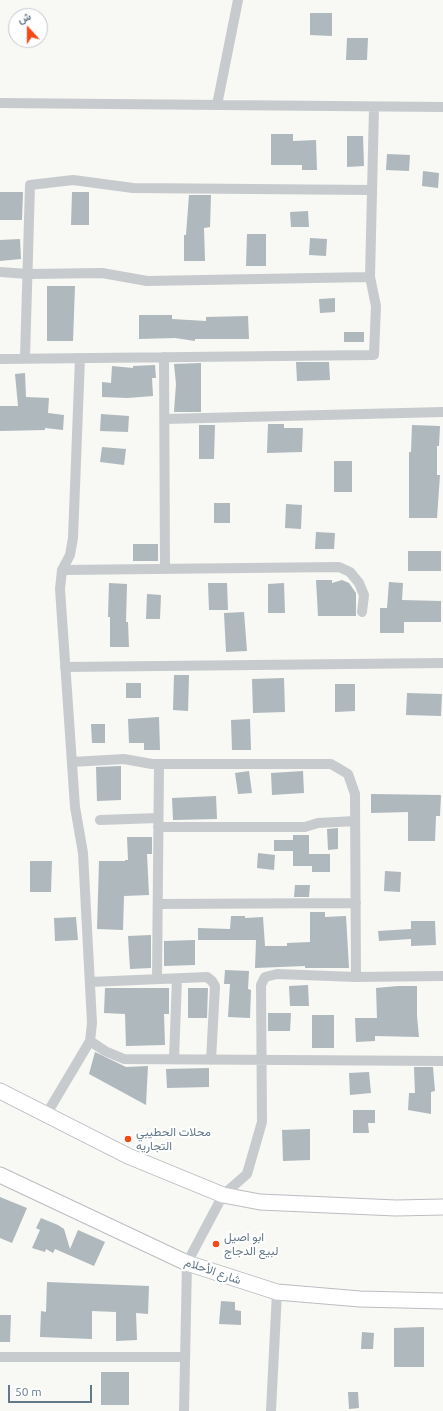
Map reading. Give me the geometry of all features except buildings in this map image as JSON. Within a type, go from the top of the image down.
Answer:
[{"type":"main road","points":[[0,1091],[128,1156],[223,1194],[260,1202],[396,1208],[443,1207]]},
{"type":"main road","name":"شارع الأحلام","points":[[0,1175],[187,1263],[277,1292],[360,1299],[443,1301]]},
{"type":"street","points":[[217,105],[238,0]]},
{"type":"street","points":[[0,103],[443,107]]},
{"type":"street","points":[[0,359],[374,355],[376,306],[370,277],[374,107]]},
{"type":"street","points":[[25,358],[30,185],[73,180],[133,188],[372,190]]},
{"type":"street","points":[[0,272],[28,274],[102,273],[146,281],[370,277]]},
{"type":"street","points":[[164,357],[165,569]]},
{"type":"street","points":[[46,1114],[90,1041],[92,1023],[83,853],[75,807],[60,589],[62,570],[70,554],[73,538],[80,358]]},
{"type":"street","points":[[165,419],[443,412]]},
{"type":"street","points":[[62,570],[339,567],[350,572],[359,582],[364,595],[362,612]]},
{"type":"street","points":[[65,667],[443,662]]},
{"type":"street","points":[[72,762],[124,759],[159,764],[331,764],[348,774],[355,794],[356,977]]},
{"type":"street","points":[[157,979],[159,764]]},
{"type":"street","points":[[100,820],[305,827],[318,823],[356,821]]},
{"type":"street","points":[[158,904],[356,903]]},
{"type":"street","points":[[184,1411],[187,1263],[223,1194],[247,1174],[262,1122],[261,985],[265,977],[277,974],[356,977],[443,976]]},
{"type":"street","points":[[90,982],[207,977],[212,980],[215,986],[211,1060]]},
{"type":"street","points":[[174,1059],[177,979]]},
{"type":"street","points":[[90,1041],[105,1051],[124,1059],[443,1061]]},
{"type":"street","points":[[271,1411],[277,1292]]},
{"type":"street","points":[[0,1357],[186,1357]]},
{"type":"place","name":"محلات الحطيبي التجاريه","points":[[128,1139]]},
{"type":"place","name":"ابو اصيل لبيع الدجاج","points":[[216,1244]]}]
